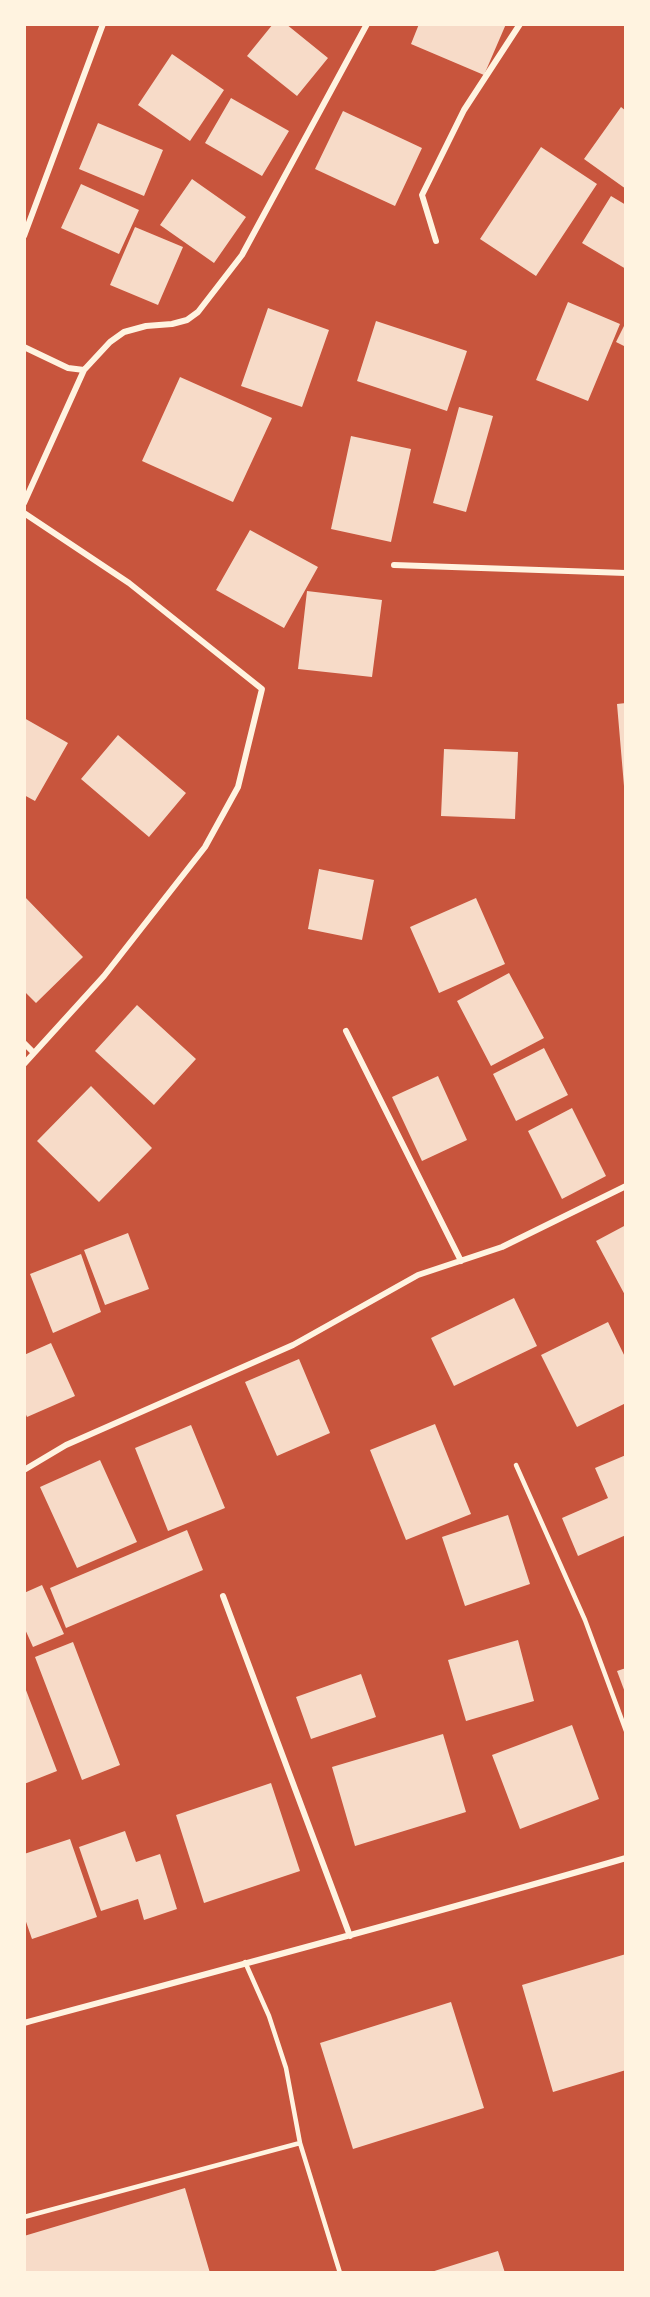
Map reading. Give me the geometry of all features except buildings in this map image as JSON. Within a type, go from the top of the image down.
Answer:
[{"type":"street","points":[[24,236],[103,24]]},
{"type":"street","points":[[24,503],[84,370],[110,342],[124,332],[187,320],[198,312],[242,255],[367,24]]},
{"type":"street","points":[[436,241],[422,195],[464,110],[520,24]]},
{"type":"street","points":[[24,347],[68,368],[84,370]]},
{"type":"street","points":[[24,513],[129,583],[262,689],[238,787],[205,847],[104,976],[24,1064]]},
{"type":"street","points":[[394,565],[626,573]]},
{"type":"street","points":[[346,1031],[461,1261]]},
{"type":"street","points":[[24,1043],[34,1053]]},
{"type":"street","points":[[24,1470],[66,1445],[293,1345],[418,1275],[502,1247],[626,1186]]},
{"type":"street","points":[[223,1596],[350,1936]]},
{"type":"street","points":[[25,2021],[350,1936],[626,1858]]},
{"type":"lane","points":[[516,1465],[585,1620],[626,1731]]},
{"type":"lane","points":[[245,1962],[269,2016],[286,2068],[300,2142],[340,2273]]},
{"type":"lane","points":[[24,2217],[300,2142]]}]
